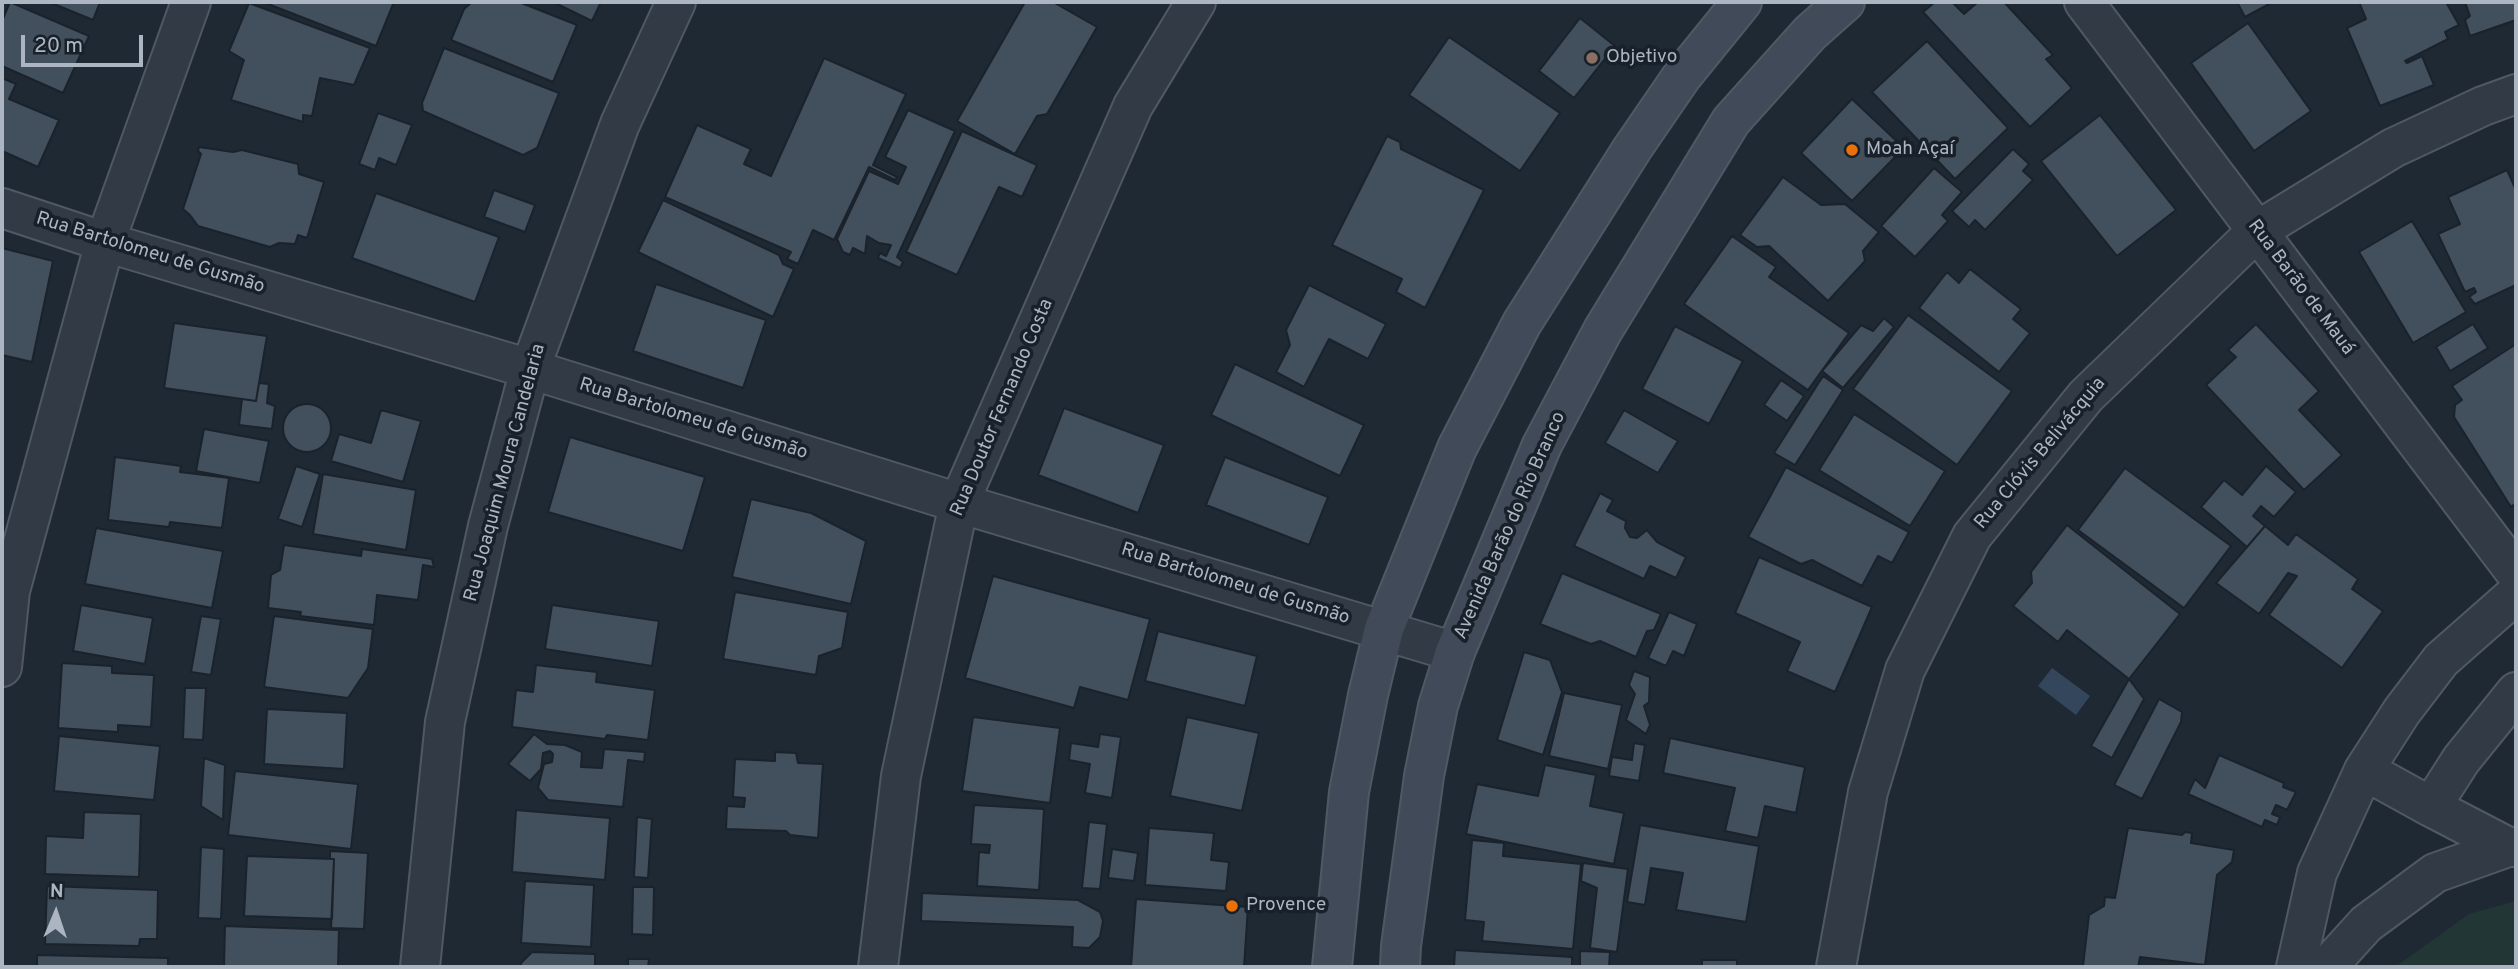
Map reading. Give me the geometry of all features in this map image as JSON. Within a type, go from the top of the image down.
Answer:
[{"type":"main road","points":[[1332,967],[1349,792],[1368,695],[1384,629],[1457,448],[1522,323],[1632,149],[1682,76],[1742,2]]},
{"type":"main road","name":"Avenida Barão do Rio Branco","points":[[1400,967],[1423,776],[1438,706],[1455,652],[1542,445],[1603,330],[1731,121],[1810,33],[1845,2]]},
{"type":"street","points":[[2,667],[10,591],[105,242],[191,2]]},
{"type":"street","name":"Rua Joaquim Moura Candelaria","points":[[420,967],[445,722],[488,526],[530,369],[620,124],[676,2]]},
{"type":"street","name":"Rua Doutor Fernando Costa","points":[[878,967],[901,776],[959,503],[1133,106],[1196,2]]},
{"type":"street","name":"Rua Barão de Mauá","points":[[2084,2],[2516,573]]},
{"type":"street","name":"Rua Clóvis Belivácquia","points":[[1836,967],[1868,792],[1905,670],[1972,536],[2086,396],[2257,231],[2393,148],[2483,106],[2516,94]]},
{"type":"street","name":"Rua Bartolomeu de Gusmão","points":[[2,208],[105,242],[530,369],[959,503],[1455,652]]},
{"type":"street","points":[[2296,967],[2317,873],[2364,770],[2402,711],[2441,660],[2516,594]]},
{"type":"street","points":[[2431,807],[2461,760],[2516,692]]},
{"type":"street","points":[[2364,770],[2512,847]]},
{"type":"street","points":[[2327,967],[2366,924],[2435,873],[2512,847]]},
{"type":"green space","points":[[2516,901],[2516,967],[2395,967],[2469,914]]},
{"type":"water","points":[[2052,668],[2090,696],[2076,715],[2038,686]]},
{"type":"building","points":[[10,2],[89,36],[63,93],[2,66],[2,21]]},
{"type":"building","points":[[49,2],[100,2],[93,20]]},
{"type":"building","points":[[263,2],[394,2],[376,46]]},
{"type":"building","points":[[472,2],[519,2],[577,25],[553,82],[451,40],[464,9]]},
{"type":"building","points":[[553,2],[601,2],[592,21]]},
{"type":"building","points":[[1025,2],[1053,2],[1097,27],[1047,114],[1037,116],[1015,154],[957,121]]},
{"type":"building","points":[[1935,2],[1952,2],[1964,14],[1978,2],[2004,2],[2053,55],[2046,59],[2072,88],[2030,127],[1923,12]]},
{"type":"building","points":[[2237,2],[2273,2],[2245,17]]},
{"type":"building","points":[[2359,2],[2446,2],[2459,25],[2445,32],[2448,39],[2405,61],[2407,63],[2422,56],[2434,85],[2380,106],[2347,28],[2366,19]]},
{"type":"building","points":[[2465,2],[2516,2],[2516,20],[2470,36],[2465,20],[2470,16]]},
{"type":"building","points":[[249,3],[370,48],[354,85],[320,78],[312,116],[303,115],[303,122],[231,100],[244,60],[229,51]]},
{"type":"building","points":[[1580,18],[1615,46],[1574,98],[1539,71]]},
{"type":"building","points":[[2248,23],[2311,111],[2254,151],[2191,63]]},
{"type":"building","points":[[1449,37],[1560,113],[1520,171],[1409,95]]},
{"type":"building","points":[[1927,41],[2008,128],[1955,179],[1872,92]]},
{"type":"building","points":[[444,48],[559,93],[537,148],[523,155],[423,111],[422,103]]},
{"type":"building","points":[[824,58],[906,94],[873,165],[897,177],[895,180],[869,167],[834,240],[813,230],[798,264],[787,259],[791,252],[665,197],[697,125],[751,149],[744,164],[771,176]]},
{"type":"building","points":[[2,78],[16,84],[9,99],[59,120],[38,167],[2,151]]},
{"type":"building","name":"Moah Açaí","points":[[1852,99],[1904,148],[1852,201],[1801,153]]},
{"type":"building","points":[[908,110],[955,131],[897,257],[903,262],[900,268],[878,258],[880,253],[886,256],[891,245],[879,243],[867,236],[865,254],[853,248],[850,255],[843,252],[837,239],[869,171],[898,184],[906,167],[885,157]]},
{"type":"building","points":[[378,113],[412,125],[396,165],[379,158],[375,170],[359,164]]},
{"type":"building","points":[[2100,115],[2176,210],[2117,256],[2041,161]]},
{"type":"building","points":[[962,131],[1037,165],[1022,197],[999,187],[957,275],[906,252]]},
{"type":"building","points":[[1387,136],[1400,142],[1401,149],[1484,190],[1425,308],[1396,292],[1402,279],[1332,245]]},
{"type":"building","points":[[199,147],[233,152],[242,150],[298,164],[299,174],[324,182],[307,238],[298,235],[295,244],[279,243],[270,247],[198,226],[183,209],[201,154]]},
{"type":"building","points":[[2013,149],[2029,164],[2023,171],[2033,180],[1985,230],[1975,220],[1969,227],[1952,211]]},
{"type":"building","points":[[1934,168],[1962,192],[1942,215],[1948,221],[1915,257],[1881,226]]},
{"type":"building","points":[[2507,170],[2516,190],[2516,285],[2475,304],[2469,297],[2476,292],[2474,288],[2465,292],[2438,234],[2460,224],[2448,197]]},
{"type":"building","points":[[1783,177],[1821,205],[1845,204],[1879,232],[1863,251],[1865,261],[1828,301],[1769,246],[1757,247],[1740,235]]},
{"type":"building","points":[[494,190],[535,205],[525,232],[484,217]]},
{"type":"building","points":[[376,193],[499,237],[475,302],[352,258]]},
{"type":"building","points":[[663,200],[779,255],[783,264],[794,269],[773,317],[638,252]]},
{"type":"building","points":[[2412,221],[2466,312],[2413,343],[2359,252]]},
{"type":"building","points":[[1732,236],[1776,267],[1769,277],[1849,333],[1808,390],[1684,304]]},
{"type":"building","points":[[2,248],[53,261],[32,362],[2,355]]},
{"type":"building","points":[[1970,269],[2021,309],[2013,319],[2030,333],[1999,372],[1919,308],[1947,272],[1959,283]]},
{"type":"building","points":[[656,284],[766,320],[743,388],[633,351]]},
{"type":"building","points":[[1309,285],[1386,324],[1368,359],[1329,339],[1304,387],[1276,372],[1290,345],[1286,330]]},
{"type":"building","points":[[1908,315],[2012,391],[1957,465],[1853,389]]},
{"type":"building","points":[[1884,318],[1894,327],[1843,388],[1822,371],[1861,325],[1873,331]]},
{"type":"building","points":[[174,323],[267,336],[256,401],[164,388]]},
{"type":"building","points":[[2256,324],[2319,391],[2299,410],[2342,455],[2304,490],[2206,385],[2236,357],[2228,350]]},
{"type":"building","points":[[2473,324],[2488,348],[2450,371],[2436,347]]},
{"type":"building","points":[[1675,326],[1743,361],[1709,424],[1642,389]]},
{"type":"building","points":[[2516,344],[2516,503],[2511,507],[2454,417],[2455,405],[2462,400],[2452,386]]},
{"type":"building","points":[[1235,364],[1364,425],[1340,476],[1211,415]]},
{"type":"building","points":[[1823,376],[1843,390],[1795,465],[1774,453]]},
{"type":"building","points":[[1781,380],[1804,396],[1787,421],[1764,405]]},
{"type":"building","points":[[259,383],[269,384],[267,403],[275,406],[272,429],[239,425],[242,399],[256,401]]},
{"type":"building","points":[[307,404],[324,411],[331,428],[324,445],[307,452],[290,445],[283,428],[290,411]]},
{"type":"building","points":[[1064,408],[1164,445],[1138,513],[1038,475]]},
{"type":"building","points":[[381,410],[421,421],[403,482],[331,461],[339,434],[371,443]]},
{"type":"building","points":[[1624,410],[1678,441],[1658,473],[1605,443]]},
{"type":"building","points":[[1854,414],[1945,471],[1910,526],[1819,470]]},
{"type":"building","points":[[204,429],[269,441],[260,483],[196,471]]},
{"type":"building","points":[[570,437],[705,477],[683,551],[548,512]]},
{"type":"building","points":[[115,457],[181,466],[180,472],[229,478],[222,528],[170,522],[169,527],[108,520]]},
{"type":"building","points":[[1225,457],[1328,497],[1309,545],[1206,505]]},
{"type":"building","points":[[296,466],[320,474],[302,527],[278,519]]},
{"type":"building","points":[[2266,466],[2296,492],[2274,517],[2261,506],[2253,516],[2265,526],[2247,547],[2201,507],[2224,480],[2242,495]]},
{"type":"building","points":[[1786,467],[1909,532],[1892,563],[1878,556],[1862,586],[1812,560],[1801,564],[1748,537]]},
{"type":"building","points":[[2125,468],[2231,546],[2184,608],[2078,530]]},
{"type":"building","points":[[323,474],[416,490],[406,550],[313,534]]},
{"type":"building","points":[[1600,493],[1613,500],[1607,511],[1626,521],[1625,528],[1630,537],[1637,538],[1647,530],[1657,542],[1686,557],[1676,578],[1650,566],[1644,579],[1574,546]]},
{"type":"building","points":[[751,499],[811,513],[866,541],[851,604],[732,577]]},
{"type":"building","points":[[2067,525],[2180,614],[2129,679],[2067,630],[2058,642],[2013,606],[2032,583],[2031,572]]},
{"type":"building","points":[[2265,526],[2288,545],[2296,534],[2358,579],[2352,589],[2383,611],[2342,668],[2269,615],[2297,576],[2288,573],[2259,614],[2216,583]]},
{"type":"building","points":[[96,528],[223,551],[212,608],[85,584]]},
{"type":"building","points":[[284,545],[361,556],[362,549],[432,559],[434,567],[423,565],[418,600],[377,595],[374,625],[300,616],[301,612],[268,608],[271,575],[280,570]]},
{"type":"building","points":[[1759,557],[1872,607],[1835,692],[1787,671],[1800,642],[1735,613]]},
{"type":"building","points":[[1562,573],[1661,614],[1654,630],[1647,631],[1636,657],[1600,641],[1591,644],[1540,624]]},
{"type":"building","points":[[993,576],[1150,619],[1128,700],[1080,687],[1074,708],[965,678]]},
{"type":"building","points":[[735,592],[848,612],[842,648],[819,656],[816,675],[723,659]]},
{"type":"building","points":[[81,605],[153,618],[145,664],[73,651]]},
{"type":"building","points":[[552,605],[659,621],[652,666],[545,649]]},
{"type":"building","points":[[1669,612],[1697,624],[1684,656],[1673,651],[1666,666],[1648,658]]},
{"type":"building","points":[[201,616],[221,619],[211,675],[191,672]]},
{"type":"building","points":[[274,616],[373,629],[368,668],[348,698],[264,687]]},
{"type":"building","points":[[1158,631],[1257,656],[1245,706],[1145,681]]},
{"type":"building","points":[[1524,652],[1550,660],[1562,692],[1543,755],[1497,740]]},
{"type":"building","points":[[62,663],[112,666],[112,673],[154,675],[151,727],[118,725],[118,732],[58,728]]},
{"type":"building","points":[[536,665],[597,672],[596,682],[655,690],[648,740],[607,735],[605,739],[512,727],[516,690],[533,692]]},
{"type":"building","points":[[1634,671],[1650,677],[1649,702],[1644,706],[1650,725],[1646,734],[1626,720],[1635,694],[1629,685]]},
{"type":"building","points":[[2129,679],[2144,699],[2112,758],[2091,746]]},
{"type":"building","points":[[185,688],[206,688],[203,740],[183,739]]},
{"type":"building","points":[[1564,693],[1622,705],[1608,769],[1549,756]]},
{"type":"building","points":[[2159,699],[2182,712],[2181,722],[2142,799],[2114,785]]},
{"type":"building","points":[[267,709],[347,713],[344,769],[264,764]]},
{"type":"building","points":[[973,717],[1060,728],[1050,803],[962,791]]},
{"type":"building","points":[[1187,717],[1259,733],[1242,811],[1170,796]]},
{"type":"building","points":[[534,734],[547,744],[565,745],[582,752],[581,767],[602,768],[604,749],[645,752],[644,762],[628,760],[623,807],[548,800],[538,788],[544,764],[552,762],[553,754],[550,751],[543,753],[541,769],[530,781],[508,764]]},
{"type":"building","points":[[1100,734],[1121,737],[1112,798],[1085,793],[1090,764],[1069,760],[1071,743],[1098,747]]},
{"type":"building","points":[[59,736],[160,746],[154,800],[54,791]]},
{"type":"building","points":[[1670,738],[1805,767],[1796,813],[1765,806],[1758,838],[1725,831],[1735,788],[1663,773]]},
{"type":"building","points":[[1634,743],[1645,745],[1639,781],[1609,776],[1612,757],[1632,760]]},
{"type":"building","points":[[775,752],[796,753],[798,763],[823,764],[818,838],[790,835],[786,831],[726,829],[727,806],[744,807],[745,798],[733,797],[735,759],[775,761]]},
{"type":"building","points":[[2219,755],[2284,783],[2283,787],[2296,792],[2287,810],[2276,805],[2272,814],[2280,817],[2277,825],[2265,820],[2262,827],[2188,794],[2195,779],[2205,788]]},
{"type":"building","points":[[204,758],[225,765],[223,820],[201,806]]},
{"type":"building","points":[[1545,765],[1596,775],[1590,806],[1624,813],[1614,864],[1466,834],[1477,784],[1538,796]]},
{"type":"building","points":[[235,771],[358,784],[351,849],[228,835]]},
{"type":"building","points":[[974,805],[1044,809],[1039,890],[977,886],[979,852],[989,853],[990,845],[971,844]]},
{"type":"building","points":[[516,810],[610,818],[605,880],[512,872]]},
{"type":"building","points":[[84,812],[141,814],[139,877],[45,874],[46,836],[83,838]]},
{"type":"building","points":[[637,817],[652,819],[648,878],[634,877]]},
{"type":"building","points":[[1089,822],[1107,824],[1100,889],[1082,888]]},
{"type":"building","points":[[1640,825],[1759,846],[1746,922],[1676,910],[1683,873],[1651,868],[1645,905],[1627,902]]},
{"type":"building","points":[[1149,828],[1214,833],[1211,860],[1229,862],[1226,891],[1145,885]]},
{"type":"building","points":[[2128,828],[2182,835],[2185,832],[2192,833],[2191,843],[2234,850],[2232,862],[2217,875],[2205,965],[2140,957],[2138,967],[2083,966],[2089,915],[2104,906],[2105,897],[2115,898]]},
{"type":"building","points":[[1472,840],[1504,843],[1503,856],[1581,864],[1573,949],[1482,941],[1484,922],[1465,920]]},
{"type":"building","points":[[201,847],[224,849],[221,919],[198,918]]},
{"type":"building","points":[[1112,849],[1138,853],[1134,881],[1108,878]]},
{"type":"building","points":[[330,851],[368,853],[364,929],[331,928],[334,859],[330,859]]},
{"type":"building","points":[[247,856],[334,859],[332,919],[244,916]]},
{"type":"building","points":[[1583,863],[1628,869],[1617,952],[1590,948],[1597,888],[1581,881]]},
{"type":"building","points":[[525,881],[594,885],[591,947],[521,943]]},
{"type":"building","points":[[47,886],[158,890],[157,939],[140,939],[139,946],[45,944]]},
{"type":"building","points":[[633,887],[654,887],[653,935],[632,934]]},
{"type":"building","points":[[922,893],[1078,900],[1100,912],[1103,921],[1100,937],[1089,948],[1072,947],[1073,927],[921,921]]},
{"type":"building","points":[[1136,899],[1248,907],[1244,967],[1131,967]]},
{"type":"building","points":[[225,926],[339,930],[338,967],[224,967]]},
{"type":"building","points":[[1455,950],[1572,957],[1572,967],[1454,967]]},
{"type":"building","points":[[1580,951],[1610,952],[1609,967],[1580,967]]},
{"type":"building","points":[[532,952],[595,954],[595,967],[521,967],[521,963]]},
{"type":"building","points":[[37,955],[168,958],[168,967],[37,967]]},
{"type":"building","points":[[628,959],[649,959],[648,967],[628,967]]},
{"type":"building","points":[[1702,960],[1737,960],[1737,967],[1702,967]]},
{"type":"place","name":"Objetivo","points":[[1592,58]]},
{"type":"place","name":"Moah Açaí","points":[[1852,150]]},
{"type":"place","name":"Provence","points":[[1232,906]]}]
